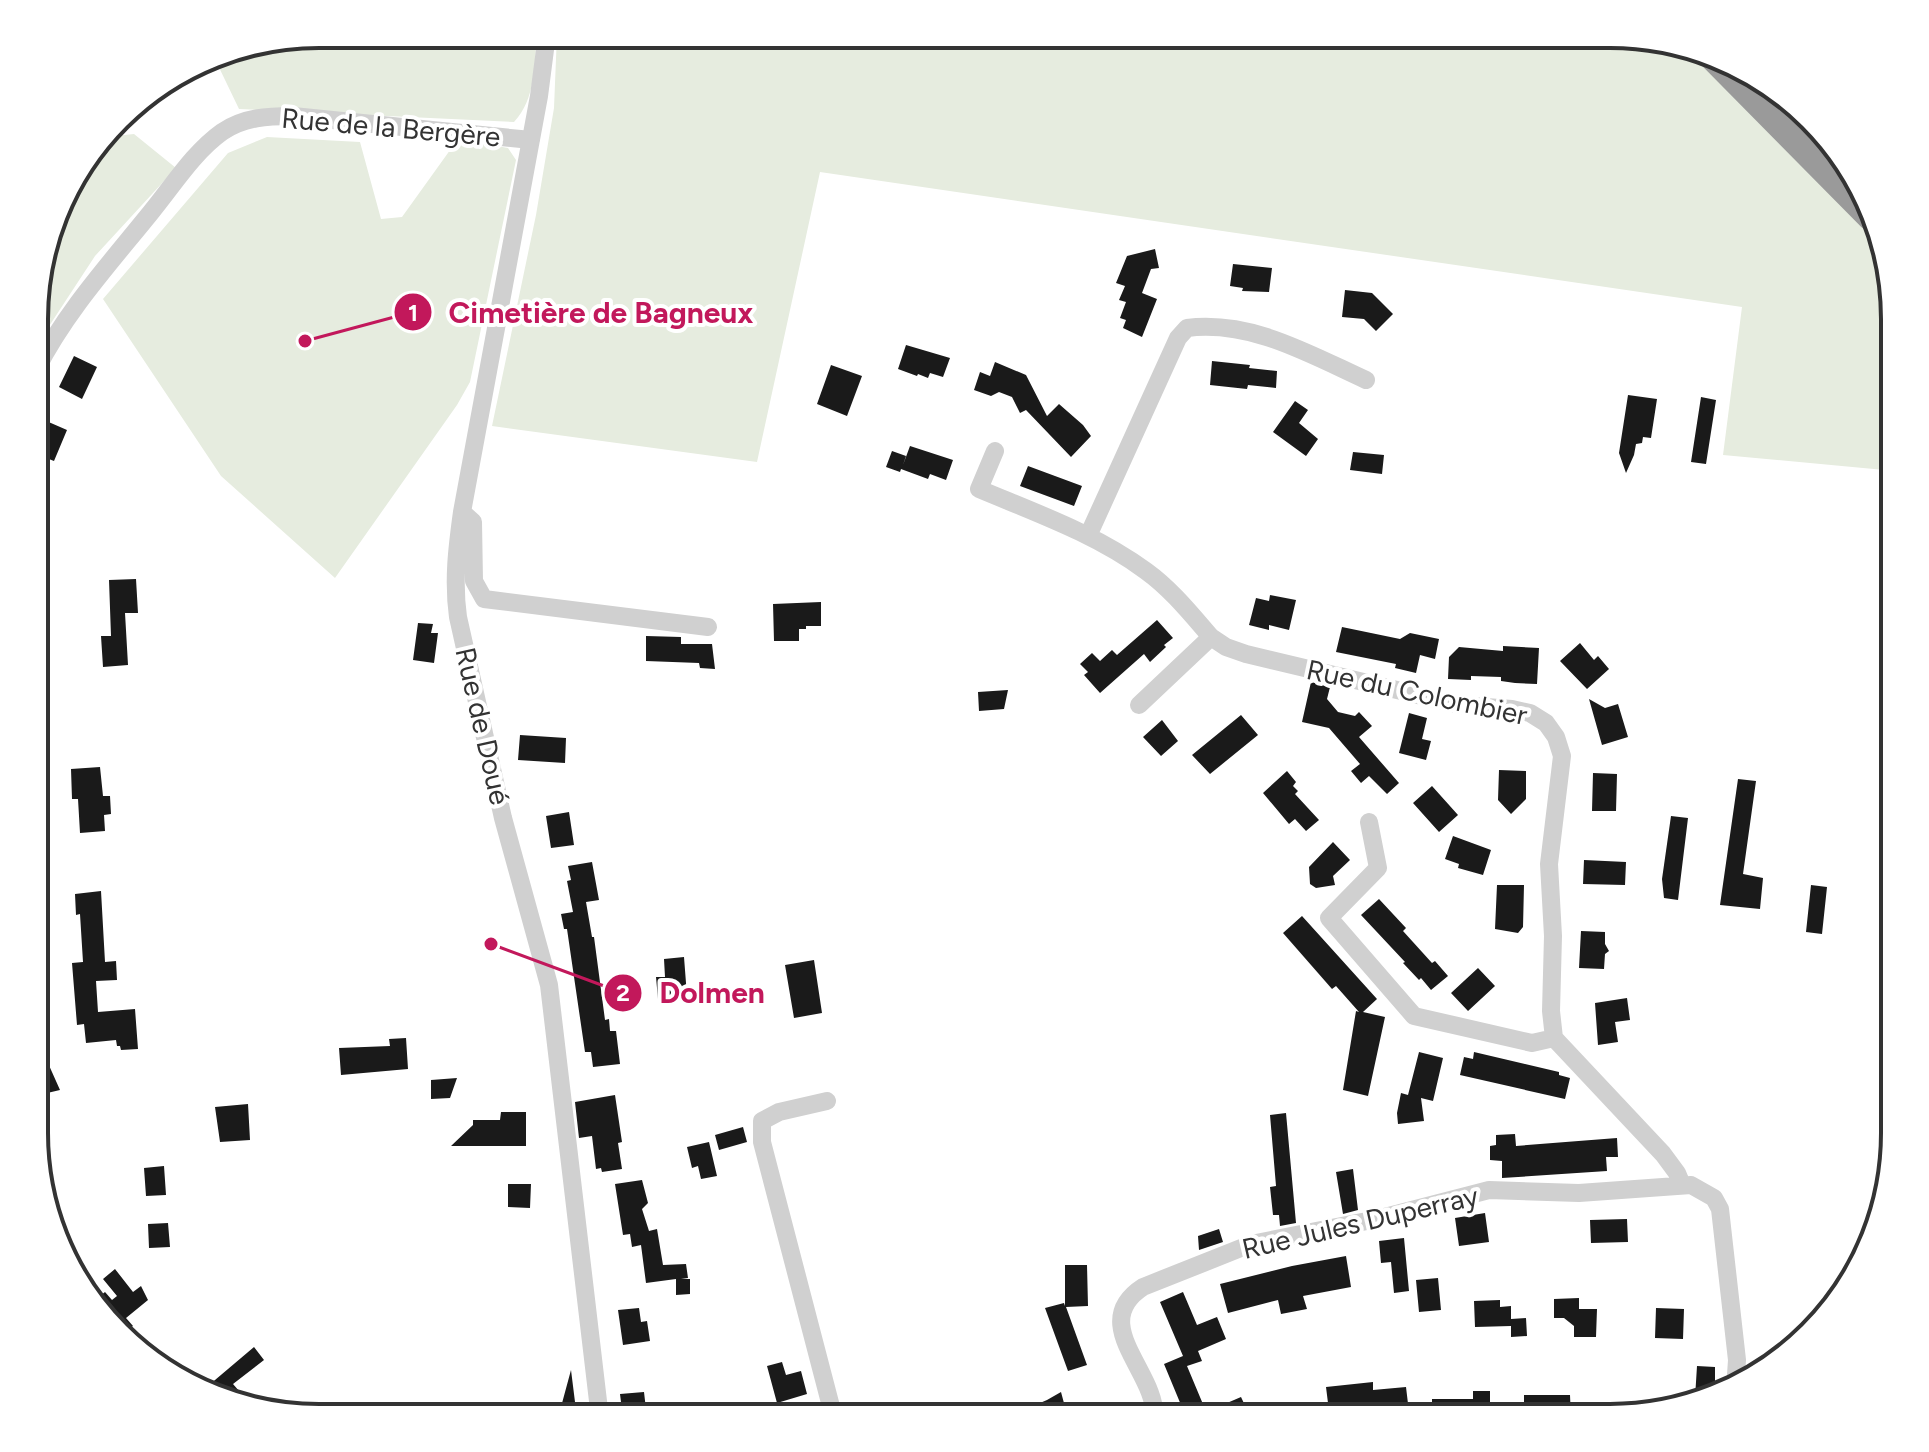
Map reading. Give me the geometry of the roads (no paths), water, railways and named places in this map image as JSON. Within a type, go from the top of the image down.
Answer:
[{"type":"highway","points":[[1735,79],[1853,198]]},
{"type":"street","name":"Rue de Doué","points":[[545,48],[531,140],[462,512],[454,588],[503,818],[549,985],[598,1403]]},
{"type":"street","name":"Rue de la Bergère","points":[[48,347],[72,310],[195,158],[208,144],[239,123],[273,116],[293,116],[531,140]]},
{"type":"street","points":[[1088,536],[1178,338],[1187,328],[1271,336],[1366,380]]},
{"type":"street","points":[[995,451],[979,489],[1088,536],[1148,572],[1174,595],[1211,637],[1139,705]]},
{"type":"street","points":[[462,512],[473,522],[474,581],[484,599],[708,627]]},
{"type":"street","name":"Rue du Colombier","points":[[1211,637],[1226,647],[1246,654],[1460,705],[1530,713],[1546,723],[1556,737],[1562,756],[1549,864],[1554,1038]]},
{"type":"street","points":[[1369,822],[1378,868],[1329,918],[1414,1016],[1532,1043],[1554,1038],[1663,1154],[1682,1185],[1704,1190],[1714,1198],[1720,1209],[1736,1372]]},
{"type":"street","points":[[827,1101],[779,1112],[762,1121],[762,1142],[830,1403]]},
{"type":"street","name":"Rue Jules Duperray","points":[[1153,1404],[1122,1335],[1122,1312],[1127,1300],[1143,1287],[1251,1244],[1388,1216],[1489,1190],[1579,1193],[1682,1185]]},
{"type":"place","name":"Cimetière de Bagneux","points":[[305,341]]},
{"type":"place","name":"Dolmen","points":[[491,944]]}]
